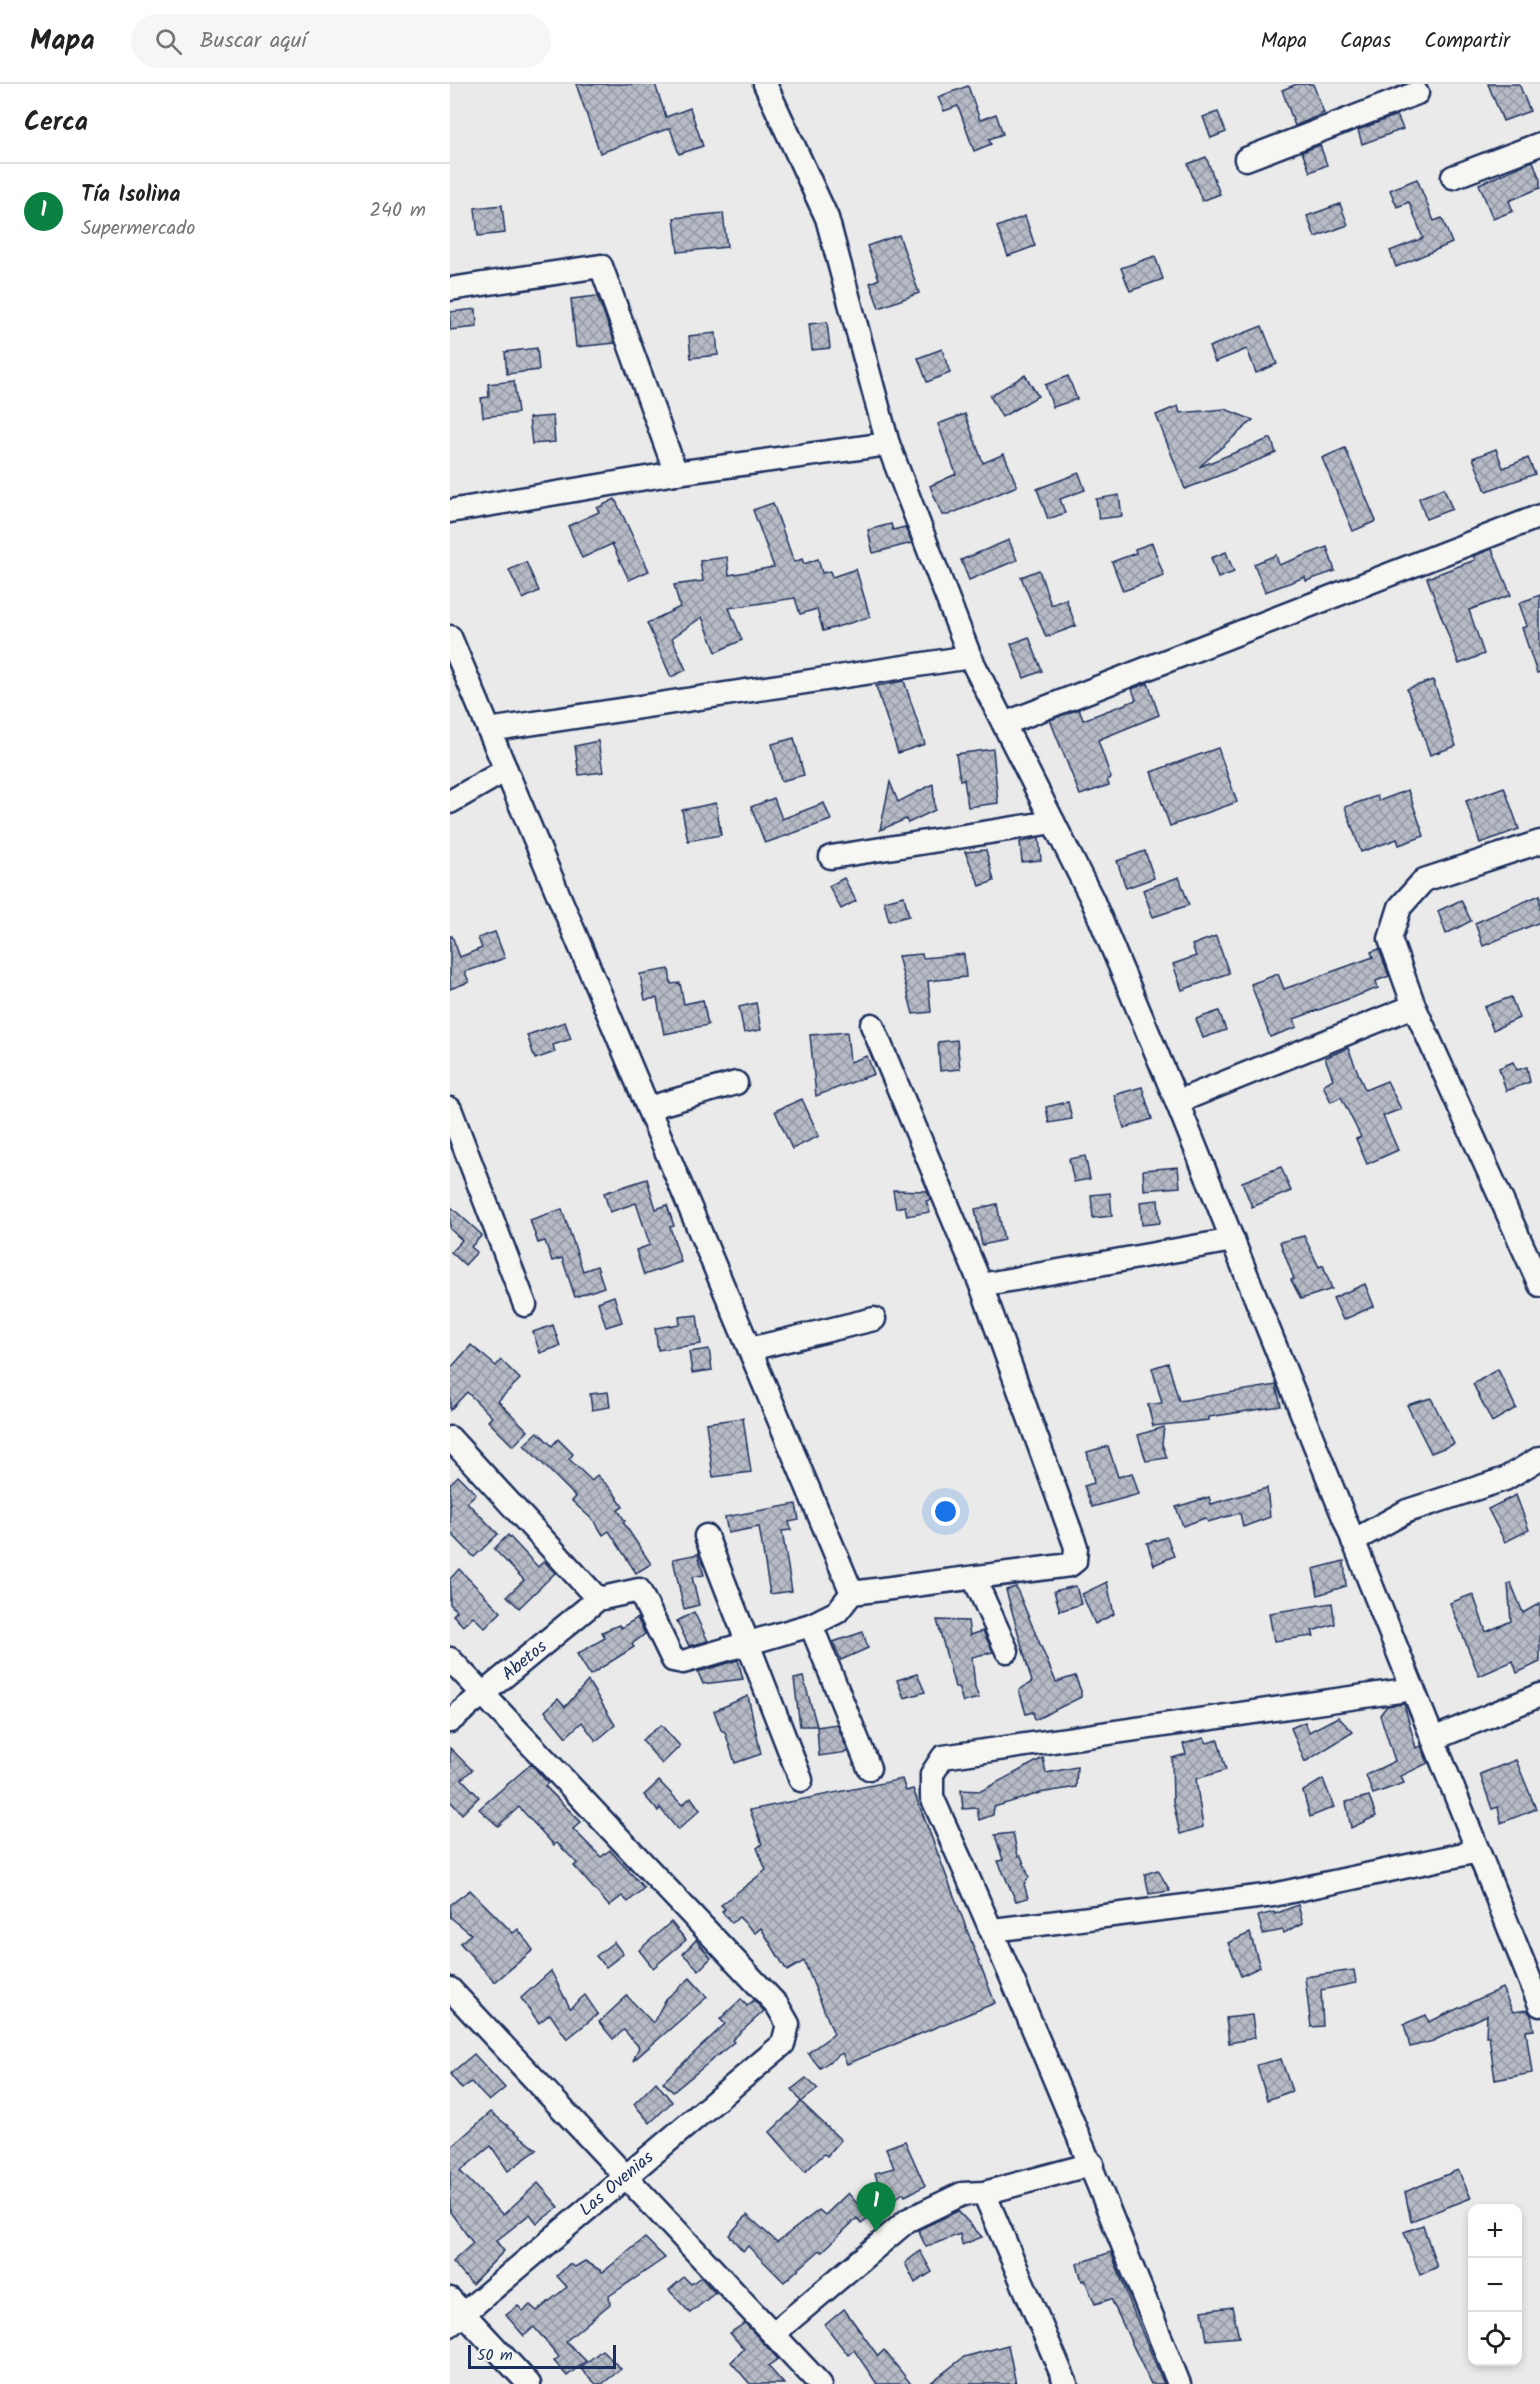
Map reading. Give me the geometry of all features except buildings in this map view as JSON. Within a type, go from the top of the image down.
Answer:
[{"type":"street","points":[[765,84],[827,218],[888,444],[970,657],[1092,899],[1233,1240],[1478,1851],[1534,1972],[1540,2005]]},
{"type":"street","points":[[1246,159],[1417,93]]},
{"type":"street","points":[[1453,177],[1540,144]]},
{"type":"street","points":[[450,289],[601,266],[676,473]]},
{"type":"street","points":[[450,511],[676,473],[888,444]]},
{"type":"street","points":[[1004,724],[1540,516]]},
{"type":"street","points":[[450,637],[852,1593]]},
{"type":"street","points":[[489,730],[970,657]]},
{"type":"street","points":[[450,802],[506,770]]},
{"type":"street","points":[[831,857],[1053,822]]},
{"type":"street","points":[[1540,842],[1424,880],[1400,907],[1390,939],[1414,1006],[1540,1285]]},
{"type":"street","points":[[1177,1102],[1414,1006]]},
{"type":"street","points":[[450,1438],[598,1599],[641,1591],[673,1660],[678,1663],[811,1625],[837,1612],[852,1593],[1070,1565],[1077,1553],[981,1285],[872,1025]]},
{"type":"street","points":[[648,1108],[736,1083]]},
{"type":"street","points":[[450,1110],[525,1305]]},
{"type":"street","points":[[981,1285],[1233,1240]]},
{"type":"street","points":[[750,1349],[874,1319]]},
{"type":"street","points":[[1353,1541],[1407,1511],[1505,1479],[1540,1458]]},
{"type":"street","points":[[706,1536],[801,1780]]},
{"type":"street","points":[[974,1578],[1007,1651]]},
{"type":"street","name":"Abetos","points":[[450,1721],[598,1599]]},
{"type":"street","points":[[811,1625],[869,1768]]},
{"type":"street","points":[[450,1659],[482,1693]]},
{"type":"street","points":[[1179,2384],[1092,2164],[993,1930],[932,1797],[932,1774],[943,1757],[1413,1689]]},
{"type":"street","name":"Las Ovenias","points":[[454,2312],[624,2176],[783,2044],[788,2024],[777,2005],[482,1693]]},
{"type":"street","points":[[1433,1739],[1540,1695]]},
{"type":"street","points":[[993,1930],[1273,1894],[1478,1851]]},
{"type":"street","points":[[450,1989],[820,2384]]},
{"type":"street","points":[[773,2334],[908,2220],[962,2194],[984,2193],[1092,2164]]},
{"type":"street","points":[[984,2193],[1065,2384]]},
{"type":"street","points":[[454,2312],[529,2384]]},
{"type":"place","name":"Tía Isolina","points":[[876,2232]]}]
